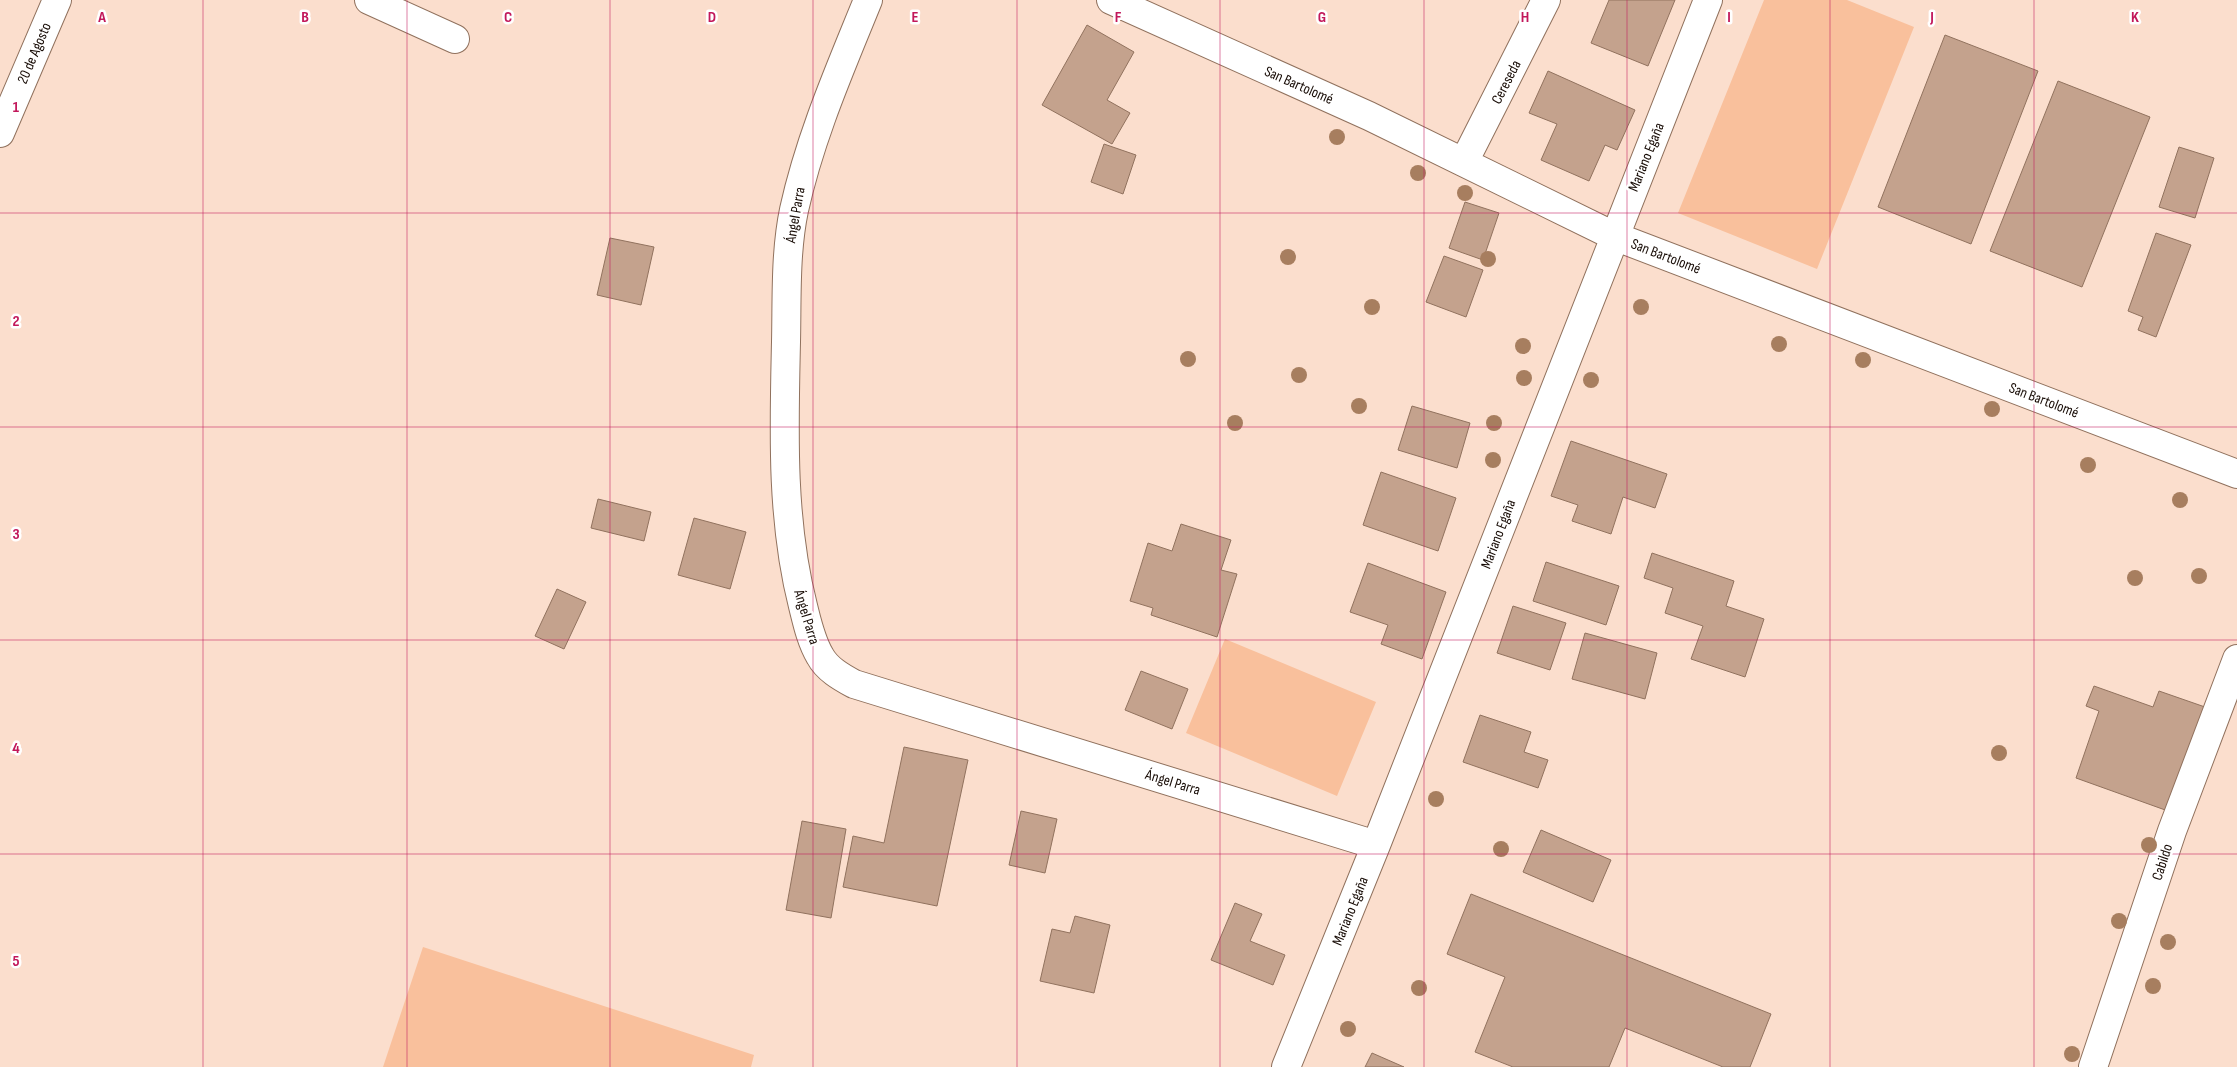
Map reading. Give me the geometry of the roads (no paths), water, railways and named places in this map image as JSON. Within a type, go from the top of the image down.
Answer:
[{"type":"street","name":"20 de Agosto","points":[[0,133],[57,0]]},
{"type":"street","points":[[370,0],[455,39]]},
{"type":"street","name":"Ángel Parra","points":[[868,0],[816,130],[803,171],[793,213],[788,252],[784,414],[787,493],[794,568],[808,625],[820,656],[836,674],[854,684],[1376,845]]},
{"type":"street","name":"San Bartolomé","points":[[1111,0],[1369,116],[1614,236],[2237,474]]},
{"type":"street","name":"Cereseda","points":[[1464,162],[1546,0]]},
{"type":"street","name":"Mariano Egaña","points":[[1286,1067],[1376,845],[1708,0]]},
{"type":"street","name":"Cabildo","points":[[2093,1067],[2172,831],[2237,659]]}]
